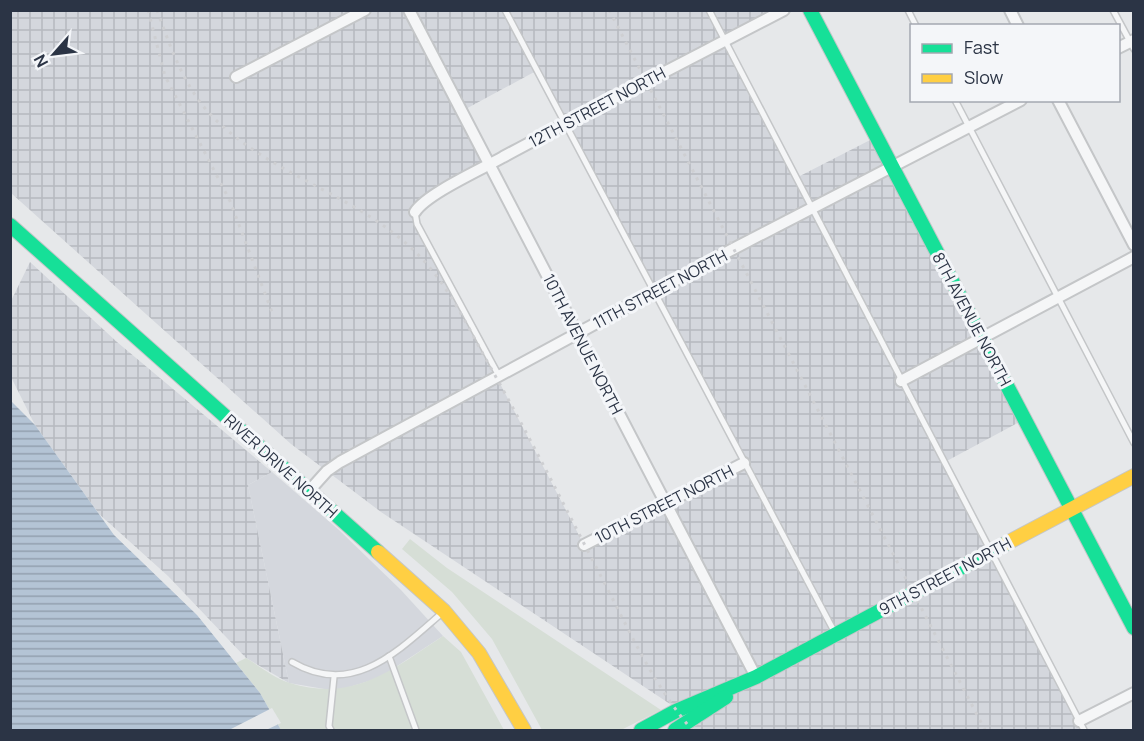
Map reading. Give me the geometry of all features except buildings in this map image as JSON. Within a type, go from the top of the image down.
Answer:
[{"type":"main road","name":"8TH AVENUE NORTH","points":[[810,10],[1134,628]]},
{"type":"main road","name":"RIVER DRIVE NORTH","points":[[10,225],[444,611],[479,653],[524,730]]},
{"type":"main road","name":"9TH STREET NORTH","points":[[641,730],[676,711],[756,677],[1134,476]]},
{"type":"main road","name":"9TH STREET NORTH","points":[[675,730],[756,677]]},
{"type":"street","points":[[236,77],[365,10]]},
{"type":"street","name":"10TH AVENUE NORTH","points":[[409,10],[756,677]]},
{"type":"street","name":"12TH STREET NORTH","points":[[415,212],[427,199],[489,165],[784,10]]},
{"type":"street","points":[[1010,10],[1017,24]]},
{"type":"street","name":"11TH STREET NORTH","points":[[309,491],[333,466],[653,292],[1017,102]]},
{"type":"street","points":[[1059,102],[1134,245]]},
{"type":"street","points":[[901,381],[1134,257]]},
{"type":"street","name":"10TH STREET NORTH","points":[[584,545],[666,505],[744,463]]},
{"type":"street","points":[[1082,726],[1134,693]]},
{"type":"lane","points":[[505,10],[835,635]]},
{"type":"lane","points":[[709,10],[1082,726]]},
{"type":"lane","points":[[908,10],[915,24]]},
{"type":"lane","points":[[1113,10],[1132,44]]},
{"type":"lane","points":[[956,102],[1134,443]]},
{"type":"lane","points":[[415,212],[417,224],[432,253],[500,376]]},
{"type":"lane","points":[[292,662],[310,672],[334,677],[373,666],[389,656],[444,611]]},
{"type":"lane","points":[[389,656],[416,730]]},
{"type":"lane","points":[[331,730],[329,726],[334,677]]},
{"type":"shaded area","points":[[11,11],[784,11],[726,41],[796,178],[876,137],[1025,419],[943,463],[1084,730],[695,730],[687,724],[752,680],[676,711],[670,704],[381,512],[291,444],[11,193]],"holes":[[[536,71],[744,463],[584,545],[417,224],[419,206],[489,165],[462,111]]]},
{"type":"shaded area","points":[[30,262],[117,342],[272,472],[248,485],[289,683],[246,658],[168,576],[99,514],[35,425],[11,377],[11,301]]},
{"type":"shaded area","points":[[272,472],[339,530],[401,590],[443,636],[379,678],[336,691],[289,683],[248,485]]},
{"type":"shaded area","points":[[410,539],[447,568],[661,710],[621,730],[542,730],[492,639],[452,592],[402,549]]},
{"type":"shaded area","points":[[443,636],[461,652],[504,730],[281,730],[260,693],[236,663],[246,658],[284,681],[313,688],[334,689],[353,686],[389,671]]},
{"type":"water","points":[[10,400],[35,425],[114,535],[197,615],[260,693],[281,730],[11,730]]},
{"type":"pier","points":[[272,708],[281,723],[266,730],[229,730]]},
{"type":"railway","points":[[148,10],[165,76],[230,201],[272,312]]},
{"type":"railway","points":[[157,10],[172,51],[185,77],[209,113],[233,135],[260,154],[375,220],[401,239],[425,262],[443,285],[519,419],[645,662],[666,696],[692,730]]},
{"type":"railway","points":[[609,10],[985,730]]},
{"type":"traffic: fast","points":[[810,10],[1134,628]]},
{"type":"traffic: fast","points":[[10,225],[378,552]]},
{"type":"traffic: fast","points":[[641,730],[676,711],[756,677],[1007,543]]},
{"type":"traffic: fast","points":[[675,730],[726,697]]},
{"type":"traffic: slow","points":[[1007,543],[1134,476]]},
{"type":"traffic: slow","points":[[378,552],[444,611],[479,653],[524,730]]}]
